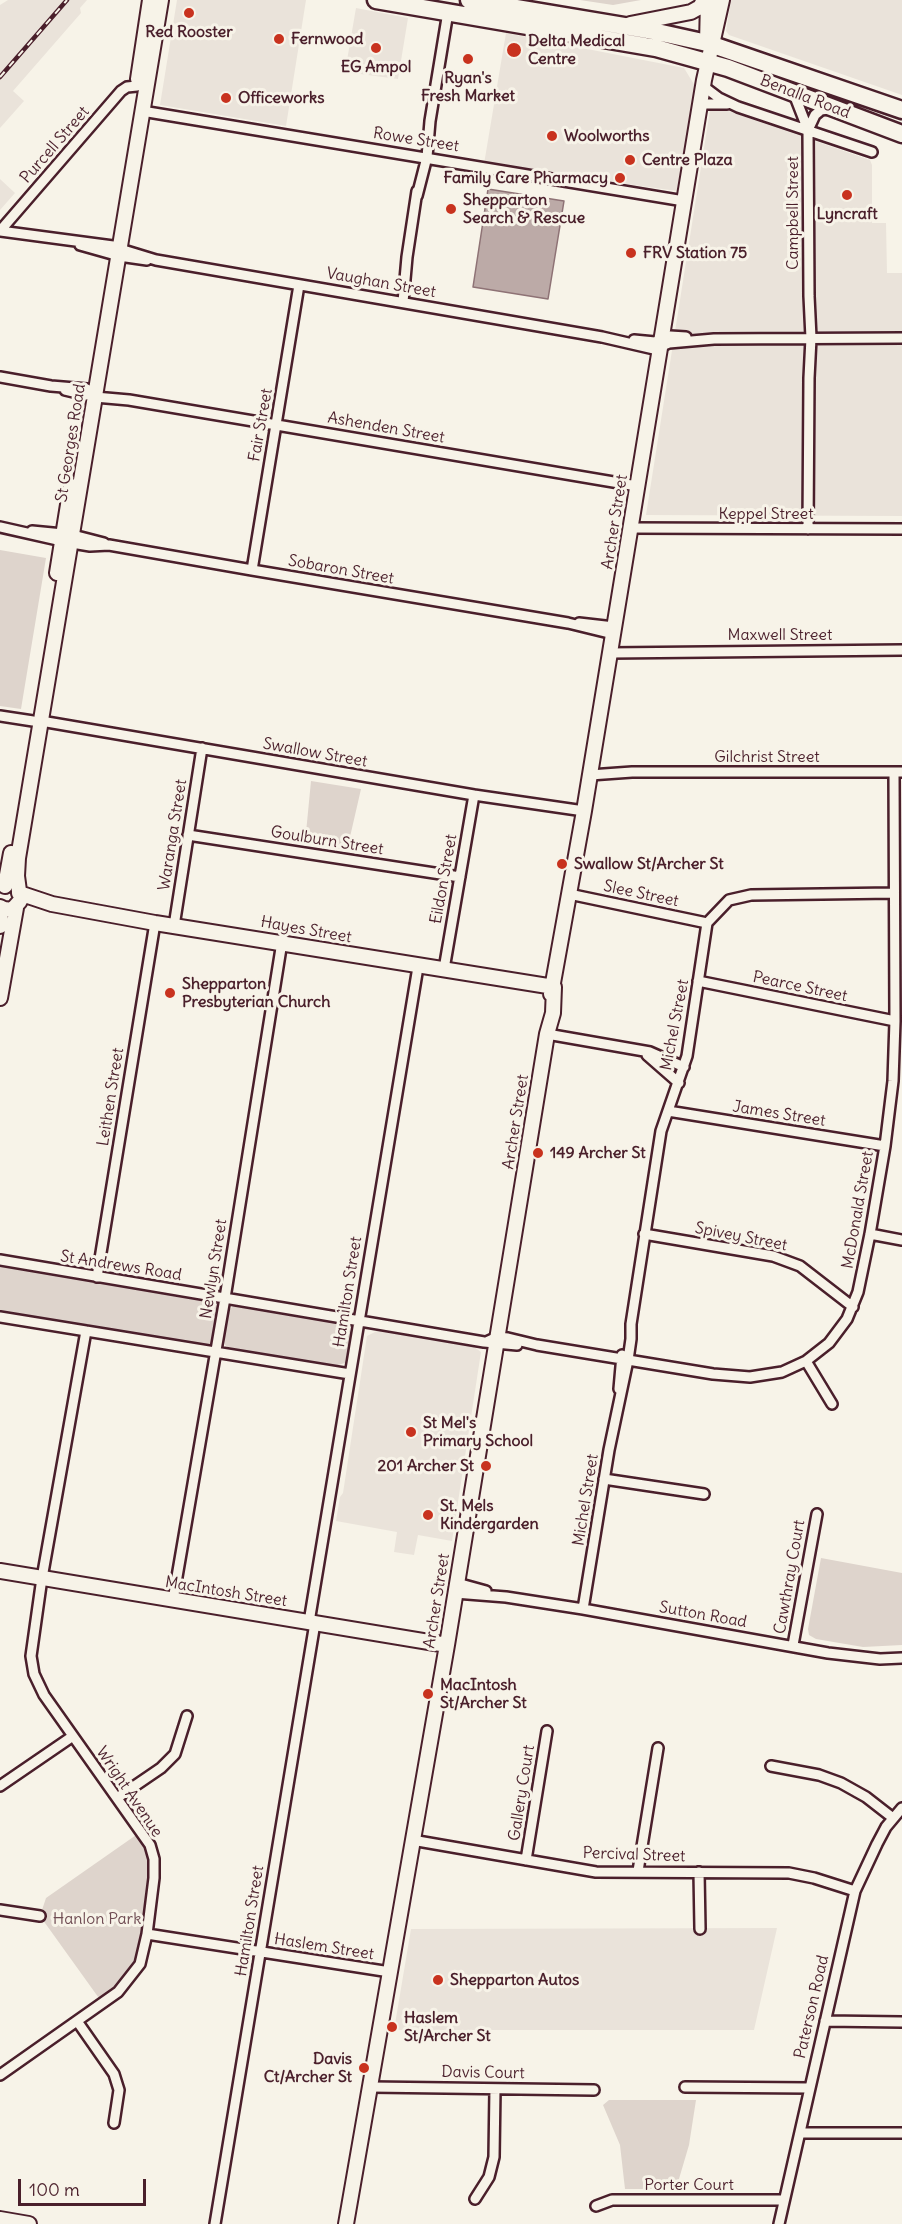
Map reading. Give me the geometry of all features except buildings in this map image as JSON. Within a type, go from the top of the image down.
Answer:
[{"type":"highway","name":"Benalla Road","points":[[376,0],[449,6],[621,40],[708,61],[902,134]]},
{"type":"highway","name":"Benalla Road","points":[[469,0],[619,25],[710,44],[902,110]]},
{"type":"highway","points":[[831,85],[826,92],[834,108]]},
{"type":"street","name":"St Georges Road","points":[[148,47],[150,0]]},
{"type":"street","name":"St Georges Road","points":[[4,930],[18,899],[14,860],[18,833],[116,251],[141,87],[148,47],[162,0]]},
{"type":"street","points":[[619,25],[646,22],[691,12],[706,0]]},
{"type":"street","name":"Archer Street","points":[[706,0],[710,44]]},
{"type":"street","name":"Archer Street","points":[[346,2224],[447,1645],[493,1341],[547,1034],[553,1013],[554,987],[569,894],[710,44],[722,0]]},
{"type":"street","points":[[399,301],[449,6]]},
{"type":"street","name":"Purcell Street","points":[[0,231],[121,91],[129,86],[141,87]]},
{"type":"street","name":"Benalla Road","points":[[703,86],[718,98],[738,107],[872,152]]},
{"type":"street","points":[[793,92],[808,130]]},
{"type":"street","name":"Benalla Road","points":[[700,104],[719,103],[738,107]]},
{"type":"street","points":[[808,130],[811,120],[821,110],[834,108]]},
{"type":"street","name":"Rowe Street","points":[[138,110],[684,201]]},
{"type":"street","name":"Campbell Street","points":[[808,130],[808,529]]},
{"type":"street","name":"Vaughan Street","points":[[0,231],[116,251],[137,260],[156,260],[399,301],[602,337],[654,349],[661,343],[714,339],[902,338]]},
{"type":"street","name":"Fair Street","points":[[252,570],[299,285]]},
{"type":"street","name":"Ashenden Street","points":[[0,377],[638,486]]},
{"type":"street","name":"Sobaron Street","points":[[0,527],[67,538],[90,546],[109,545],[568,623],[612,640]]},
{"type":"street","name":"Keppel Street","points":[[630,528],[902,529]]},
{"type":"street","name":"Maxwell Street","points":[[612,640],[657,651],[902,650]]},
{"type":"street","name":"Swallow Street","points":[[0,716],[474,795],[584,811]]},
{"type":"street","name":"Waranga Street","points":[[174,926],[202,748]]},
{"type":"street","name":"Gilchrist Street","points":[[591,770],[898,772]]},
{"type":"street","name":"McDonald Street","points":[[493,1341],[537,1345],[713,1374],[750,1377],[782,1372],[806,1360],[829,1343],[853,1307],[858,1292],[885,1146],[893,1081],[895,1022],[893,893],[898,772]]},
{"type":"street","name":"Eildon Street","points":[[444,969],[474,795]]},
{"type":"street","name":"Goulburn Street","points":[[188,835],[460,877]]},
{"type":"street","name":"St Georges Road","points":[[2,887],[14,860]]},
{"type":"street","name":"Hayes Street","points":[[2,887],[12,886],[18,899],[282,942],[418,967],[444,969],[554,987]]},
{"type":"street","points":[[707,922],[729,900],[751,895],[893,893]]},
{"type":"street","name":"Slee Street","points":[[569,894],[707,922]]},
{"type":"street","points":[[0,909],[8,910],[18,899]]},
{"type":"street","name":"St Georges Road","points":[[0,909],[4,930],[0,998]]},
{"type":"street","name":"Leithen Street","points":[[97,1277],[155,922]]},
{"type":"street","name":"Michel Street","points":[[583,1609],[619,1396],[625,1381],[625,1359],[631,1339],[631,1324],[661,1131],[679,1083],[691,1037],[707,922]]},
{"type":"street","name":"Newlyn Street","points":[[173,1600],[225,1298],[282,942]]},
{"type":"street","name":"Hamilton Street","points":[[215,2224],[260,1952],[358,1320],[418,967]]},
{"type":"street","name":"Pearce Street","points":[[698,981],[895,1022]]},
{"type":"street","points":[[547,1034],[640,1050],[684,1067]]},
{"type":"street","points":[[640,1050],[679,1083]]},
{"type":"street","name":"James Street","points":[[668,1111],[885,1146]]},
{"type":"street","name":"Spivey Street","points":[[644,1234],[773,1256],[800,1266],[853,1307]]},
{"type":"street","points":[[870,1234],[902,1240]]},
{"type":"street","name":"St Andrews Road","points":[[0,1260],[493,1341]]},
{"type":"street","points":[[0,1317],[350,1374]]},
{"type":"street","points":[[42,1578],[86,1331]]},
{"type":"street","points":[[806,1360],[832,1404]]},
{"type":"street","points":[[604,1479],[704,1494]]},
{"type":"street","name":"Cawthray Court","points":[[793,1646],[817,1514]]},
{"type":"street","name":"MacIntosh Street","points":[[0,1571],[447,1645]]},
{"type":"street","name":"Wright Avenue","points":[[0,2075],[118,1992],[130,1978],[140,1964],[147,1934],[154,1860],[150,1845],[44,1695],[34,1674],[31,1656],[42,1578]]},
{"type":"street","name":"Sutton Road","points":[[456,1588],[857,1657],[900,1657]]},
{"type":"street","points":[[117,1798],[161,1768],[174,1754],[187,1716]]},
{"type":"street","name":"Gallery Court","points":[[526,1860],[547,1731]]},
{"type":"street","points":[[0,1786],[73,1736]]},
{"type":"street","points":[[638,1871],[658,1748]]},
{"type":"street","points":[[771,1766],[819,1775],[841,1783],[866,1797],[893,1818]]},
{"type":"street","name":"Paterson Road","points":[[779,2224],[855,1891],[868,1860],[893,1818],[902,1808]]},
{"type":"street","name":"Percival Street","points":[[412,1840],[596,1872],[789,1873],[855,1891]]},
{"type":"street","points":[[699,1872],[699,1929]]},
{"type":"street","points":[[0,1910],[40,1917]]},
{"type":"street","name":"Haslem Street","points":[[147,1934],[390,1972]]},
{"type":"street","points":[[77,2021],[114,2074],[119,2090],[114,2123]]},
{"type":"street","points":[[825,2021],[902,2022]]},
{"type":"street","name":"Davis Court","points":[[371,2087],[594,2090]]},
{"type":"street","points":[[685,2087],[809,2088]]},
{"type":"street","points":[[475,2199],[489,2176],[494,2157],[495,2089]]},
{"type":"street","points":[[800,2133],[902,2133]]},
{"type":"street","name":"Archer Street","points":[[354,2224],[360,2189],[362,2138]]},
{"type":"street","name":"Porter Court","points":[[596,2206],[612,2200],[784,2200]]},
{"type":"street","points":[[0,2219],[29,2224]]},
{"type":"shaded area","points":[[8,0],[87,0],[80,8],[81,13],[13,91],[24,101],[0,128],[0,5]]},
{"type":"shaded area","points":[[177,0],[306,0],[286,126],[160,105]]},
{"type":"shaded area","points":[[731,0],[902,0],[902,95],[729,35],[726,31]]},
{"type":"shaded area","name":"EG Ampol","points":[[356,8],[408,18],[398,79],[345,72]]},
{"type":"shaded area","name":"Centre Plaza","points":[[506,33],[684,68],[695,86],[677,191],[484,164]]},
{"type":"shaded area","points":[[714,106],[870,160],[872,165],[872,223],[886,223],[887,273],[902,273],[902,516],[646,515],[710,110]]},
{"type":"shaded area","points":[[0,179],[15,193],[0,210]]},
{"type":"shaded area","points":[[488,189],[564,201],[548,299],[473,287]]},
{"type":"shaded area","name":"St Mel's Primary School","points":[[379,1330],[473,1346],[481,1352],[452,1541],[418,1535],[414,1555],[394,1552],[397,1532],[336,1521],[340,1497],[343,1493],[367,1336]]},
{"type":"shaded area","points":[[777,1928],[754,2030],[394,2030],[411,1929]]},
{"type":"green space","points":[[580,0],[641,0],[613,5]]},
{"type":"green space","points":[[0,550],[46,558],[21,709],[0,706]]},
{"type":"green space","points":[[311,781],[361,789],[347,850],[305,843]]},
{"type":"green space","points":[[0,1265],[209,1300],[216,1305],[217,1310],[212,1341],[208,1346],[0,1313]]},
{"type":"green space","points":[[234,1305],[344,1322],[351,1333],[345,1363],[331,1367],[229,1348],[225,1345],[224,1336],[228,1311]]},
{"type":"green space","points":[[821,1558],[902,1573],[902,1645],[863,1647],[816,1639],[809,1635],[808,1629]]},
{"type":"green space","name":"Hanlon Park","points":[[139,1833],[152,1864],[135,1968],[101,2001],[40,1916],[46,1898]]},
{"type":"green space","points":[[609,2100],[696,2100],[689,2145],[676,2189],[625,2189],[620,2145],[603,2105]]},
{"type":"railway","points":[[0,77],[67,0]]},
{"type":"place","name":"Red Rooster","points":[[189,13]]},
{"type":"place","name":"Fernwood","points":[[279,39]]},
{"type":"place","name":"EG Ampol","points":[[376,48]]},
{"type":"place","name":"Delta Medical Centre","points":[[514,50]]},
{"type":"place","name":"Ryan's Fresh Market","points":[[468,59]]},
{"type":"place","name":"Officeworks","points":[[226,98]]},
{"type":"place","name":"Woolworths","points":[[552,136]]},
{"type":"place","name":"Centre Plaza","points":[[630,160]]},
{"type":"place","name":"Family Care Pharmacy","points":[[620,178]]},
{"type":"place","name":"Lyncraft","points":[[847,195]]},
{"type":"place","name":"Shepparton Search & Rescue","points":[[451,209]]},
{"type":"place","name":"FRV Station 75","points":[[631,253]]},
{"type":"place","name":"Swallow St/Archer St","points":[[562,864]]},
{"type":"place","name":"Shepparton Presbyterian Church","points":[[170,993]]},
{"type":"place","name":"149 Archer St","points":[[538,1153]]},
{"type":"place","name":"St Mel's Primary School","points":[[411,1432]]},
{"type":"place","name":"201 Archer St","points":[[486,1466]]},
{"type":"place","name":"St. Mels Kindergarden","points":[[428,1515]]},
{"type":"place","name":"MacIntosh St/Archer St","points":[[428,1694]]},
{"type":"place","name":"Shepparton Autos","points":[[438,1980]]},
{"type":"place","name":"Haslem St/Archer St","points":[[392,2027]]},
{"type":"place","name":"Davis Ct/Archer St","points":[[364,2068]]}]
